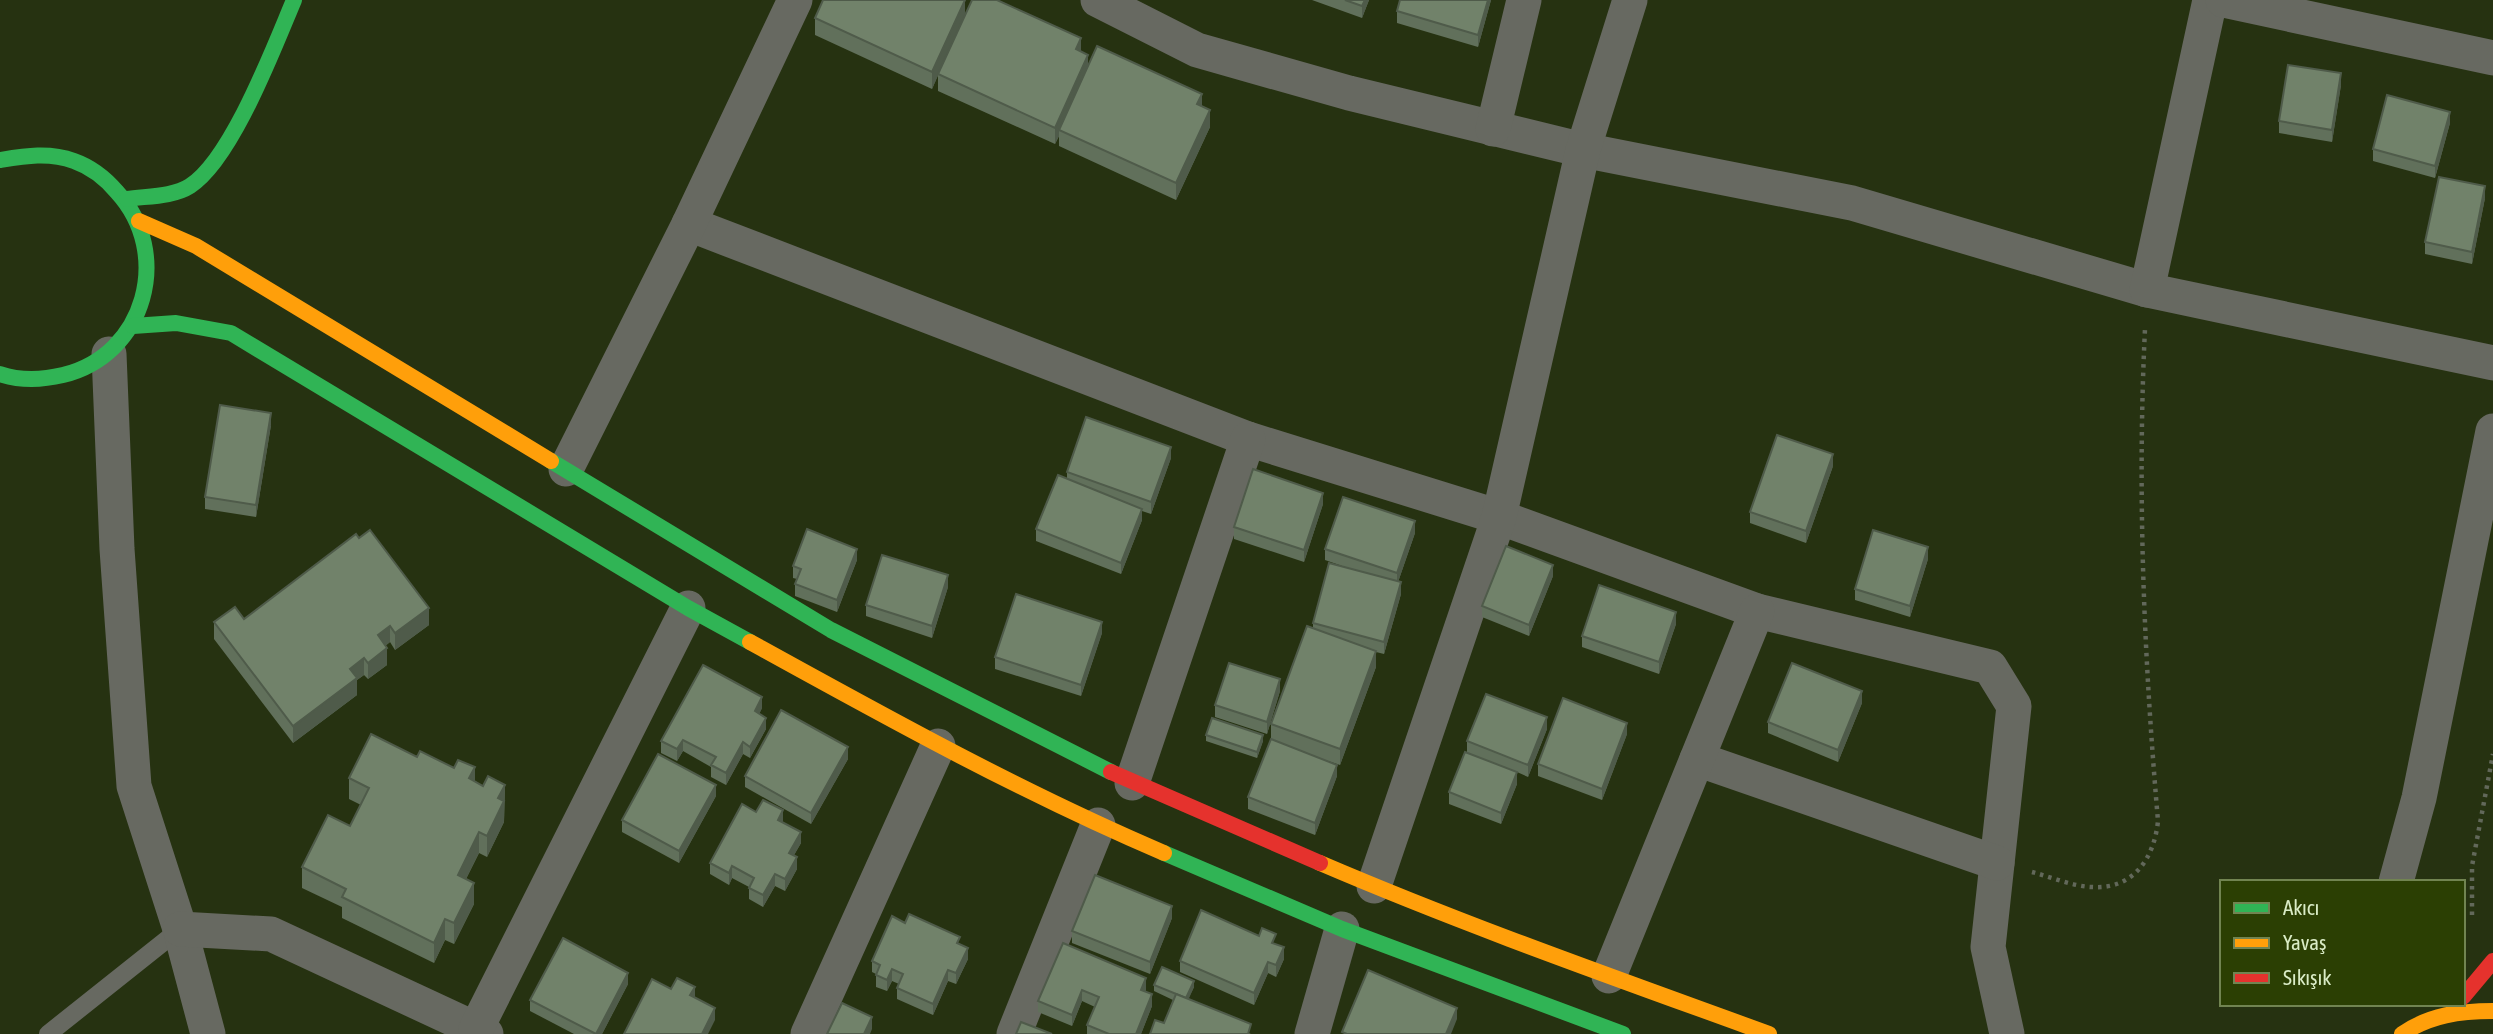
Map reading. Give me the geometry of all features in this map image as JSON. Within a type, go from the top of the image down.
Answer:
[{"type":"main road","points":[[127,199],[189,187],[210,168],[240,119],[294,0]]},
{"type":"main road","points":[[0,160],[19,154],[60,155],[97,171],[127,199],[139,221],[149,256],[146,292],[132,326],[109,354],[77,372],[41,380],[0,374]]},
{"type":"main road","points":[[139,221],[196,246],[831,630],[1132,783],[1374,886],[1769,1034]]},
{"type":"main road","points":[[132,326],[176,323],[231,333],[688,608],[938,746],[1098,825],[1342,929],[1623,1034]]},
{"type":"main road","points":[[2465,995],[2493,961]]},
{"type":"main road","points":[[2406,1022],[2453,1008],[2493,1011]]},
{"type":"street","points":[[566,469],[689,224],[795,0]]},
{"type":"street","points":[[1098,0],[1197,50],[1349,93],[1583,150],[1852,202],[2147,290],[2493,363]]},
{"type":"street","points":[[1493,129],[1524,0]]},
{"type":"street","points":[[1374,886],[1499,517],[1583,150],[1630,0]]},
{"type":"street","points":[[2147,290],[2210,0]]},
{"type":"street","points":[[2223,0],[2493,58]]},
{"type":"street","points":[[689,224],[1248,439],[1499,517],[1758,611],[1990,667],[2014,706],[1988,947],[2007,1034]]},
{"type":"street","points":[[109,354],[117,549],[134,786],[180,929],[208,1034]]},
{"type":"street","points":[[2397,880],[2419,798],[2493,431]]},
{"type":"street","points":[[1132,783],[1248,439]]},
{"type":"street","points":[[180,929],[271,934],[481,1031],[688,608]]},
{"type":"street","points":[[1609,976],[1758,611]]},
{"type":"street","points":[[808,1034],[938,746]]},
{"type":"street","points":[[1697,759],[1997,863]]},
{"type":"street","points":[[1014,1034],[1098,825]]},
{"type":"street","points":[[1312,1034],[1342,929]]},
{"type":"lane","points":[[48,1034],[180,929]]},
{"type":"path","points":[[1997,863],[2090,887],[2104,887],[2119,883],[2141,868],[2156,840],[2158,821],[2147,699],[2141,409],[2147,290]]},
{"type":"path","points":[[2472,915],[2472,866],[2493,754]]},
{"type":"building","points":[[823,0],[965,0],[932,72],[815,18]]},
{"type":"building","points":[[972,0],[997,0],[1081,38],[1076,49],[1088,55],[1055,128],[938,74]]},
{"type":"building","points":[[1345,0],[1365,0],[1362,6]]},
{"type":"building","points":[[1400,0],[1488,0],[1478,35],[1397,11]]},
{"type":"building","points":[[1097,46],[1202,94],[1197,104],[1210,110],[1176,183],[1059,130]]},
{"type":"building","points":[[2288,65],[2341,73],[2332,130],[2279,121]]},
{"type":"building","points":[[2387,95],[2450,112],[2435,166],[2373,149]]},
{"type":"building","points":[[2439,177],[2485,186],[2472,252],[2425,242]]},
{"type":"building","points":[[220,405],[271,413],[256,505],[205,497]]},
{"type":"building","points":[[1086,417],[1171,447],[1151,502],[1067,472]]},
{"type":"building","points":[[1777,435],[1833,454],[1806,531],[1750,512]]},
{"type":"building","points":[[1253,469],[1323,493],[1304,550],[1234,527]]},
{"type":"building","points":[[1058,475],[1142,509],[1121,563],[1036,529]]},
{"type":"building","points":[[1343,497],[1415,521],[1397,573],[1325,549]]},
{"type":"building","points":[[807,529],[857,549],[837,600],[795,584],[801,569],[793,566]]},
{"type":"building","points":[[370,530],[429,608],[395,633],[390,626],[378,635],[387,648],[368,663],[364,658],[350,669],[357,678],[293,726],[214,622],[235,607],[244,619],[356,534],[359,538]]},
{"type":"building","points":[[1873,530],[1928,547],[1910,606],[1855,589]]},
{"type":"building","points":[[1506,546],[1553,565],[1529,625],[1482,606]]},
{"type":"building","points":[[882,555],[948,575],[932,626],[866,605]]},
{"type":"building","points":[[1329,563],[1401,582],[1384,642],[1313,623]]},
{"type":"building","points":[[1599,585],[1676,612],[1659,662],[1582,636]]},
{"type":"building","points":[[1016,594],[1102,622],[1081,685],[995,657]]},
{"type":"building","points":[[1307,626],[1376,651],[1340,749],[1271,724]]},
{"type":"building","points":[[1229,663],[1280,679],[1267,722],[1215,705]]},
{"type":"building","points":[[1792,663],[1862,691],[1838,750],[1768,722]]},
{"type":"building","points":[[703,665],[762,697],[755,711],[766,718],[750,747],[743,742],[726,773],[711,765],[716,757],[683,740],[677,749],[661,741]]},
{"type":"building","points":[[1486,694],[1547,717],[1528,765],[1467,741]]},
{"type":"building","points":[[1563,698],[1627,723],[1602,789],[1538,764]]},
{"type":"building","points":[[781,710],[848,747],[811,813],[745,776]]},
{"type":"building","points":[[1212,718],[1263,735],[1257,752],[1206,735]]},
{"type":"building","points":[[371,734],[417,757],[420,751],[454,768],[458,760],[475,767],[469,778],[483,786],[488,776],[505,785],[498,798],[504,801],[487,836],[479,832],[458,875],[474,883],[454,923],[445,919],[434,943],[342,897],[346,889],[302,867],[328,815],[350,826],[369,788],[349,778]]},
{"type":"building","points":[[1271,739],[1337,765],[1315,823],[1248,797]]},
{"type":"building","points":[[1465,752],[1517,772],[1501,813],[1449,792]]},
{"type":"building","points":[[658,754],[716,785],[679,851],[622,820]]},
{"type":"building","points":[[763,800],[783,810],[778,820],[801,832],[789,853],[797,857],[785,879],[775,874],[763,895],[749,888],[754,878],[732,866],[729,873],[710,863],[742,804],[756,812]]},
{"type":"building","points":[[1095,875],[1172,906],[1150,962],[1072,931]]},
{"type":"building","points":[[1201,910],[1259,936],[1262,928],[1276,934],[1272,943],[1284,947],[1276,965],[1268,962],[1254,993],[1180,961]]},
{"type":"building","points":[[909,914],[960,937],[957,943],[968,948],[956,973],[948,970],[933,1004],[897,988],[903,974],[892,969],[887,980],[876,975],[880,965],[872,961],[892,916],[905,923]]},
{"type":"building","points":[[563,938],[628,973],[596,1034],[530,1000]]},
{"type":"building","points":[[1063,943],[1146,978],[1141,990],[1152,994],[1136,1034],[1109,1034],[1087,1025],[1099,997],[1082,990],[1072,1015],[1038,1001]]},
{"type":"building","points":[[1162,967],[1194,981],[1186,998],[1154,985]]},
{"type":"building","points":[[1368,970],[1457,1008],[1446,1034],[1342,1032]]},
{"type":"building","points":[[677,978],[695,987],[690,995],[715,1008],[702,1034],[624,1034],[652,979],[671,989]]},
{"type":"building","points":[[1176,994],[1251,1024],[1248,1034],[1150,1034],[1155,1020],[1164,1023]]},
{"type":"building","points":[[842,1003],[872,1017],[864,1034],[827,1034]]},
{"type":"building","points":[[1021,1022],[1052,1034],[1016,1034]]},
{"type":"traffic: fast","points":[[127,199],[159,196],[183,190],[206,172],[236,128],[294,0]]},
{"type":"traffic: fast","points":[[0,160],[55,156],[80,164],[98,174],[117,192],[134,217],[144,244],[146,271],[142,299],[131,324],[114,347],[91,364],[47,378],[24,379],[0,374]]},
{"type":"traffic: fast","points":[[133,326],[176,323],[231,333],[688,608],[750,642]]},
{"type":"traffic: fast","points":[[551,461],[831,630],[1111,772]]},
{"type":"traffic: fast","points":[[1164,853],[1342,929],[1623,1034]]},
{"type":"traffic: slow","points":[[139,221],[196,246],[551,461]]},
{"type":"traffic: slow","points":[[750,642],[1006,779],[1164,853]]},
{"type":"traffic: slow","points":[[1320,863],[1487,930],[1769,1034]]},
{"type":"traffic: slow","points":[[2402,1034],[2423,1022],[2446,1015],[2493,1011]]},
{"type":"traffic: jam","points":[[1111,772],[1320,863]]},
{"type":"traffic: jam","points":[[2465,995],[2493,961]]}]
